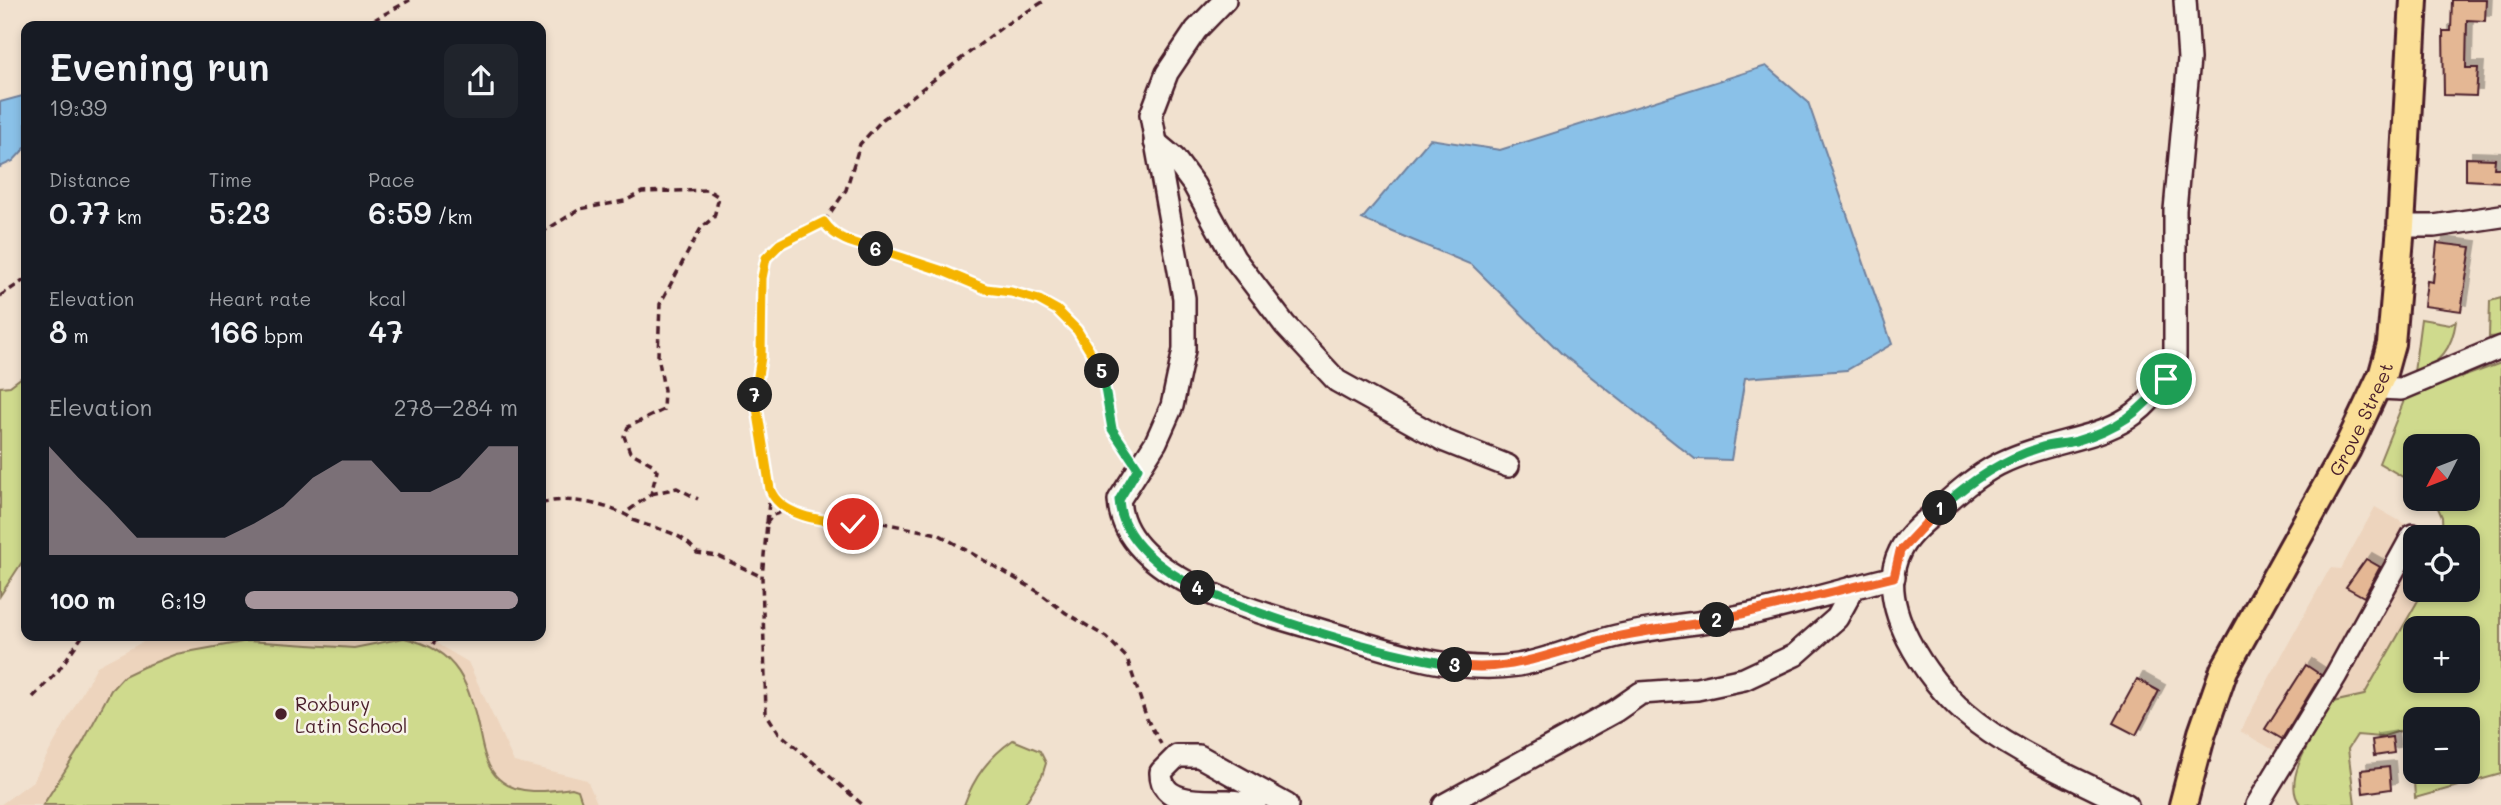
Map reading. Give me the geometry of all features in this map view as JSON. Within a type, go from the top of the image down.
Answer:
[{"type":"main road","name":"Grove Street","points":[[2183,805],[2202,733],[2224,670],[2379,388],[2391,344],[2402,226],[2414,0]]},
{"type":"street","points":[[1225,0],[1196,30],[1167,73],[1151,115],[1184,298],[1184,350],[1172,406],[1156,442],[1119,500],[1120,512],[1132,536],[1167,569],[1226,600],[1417,659],[1471,667],[1518,665],[1611,638],[1751,614],[1894,577]]},
{"type":"street","points":[[2127,805],[2008,742],[1966,714],[1934,681],[1913,649],[1894,600],[1894,577],[1900,551],[1908,539],[1963,487],[1998,465],[2040,448],[2076,441],[2115,426],[2148,404],[2166,379],[2175,356],[2175,210],[2189,59],[2185,0]]},
{"type":"street","points":[[1155,142],[1181,167],[1234,258],[1284,325],[1338,381],[1445,441],[1508,466]]},
{"type":"street","points":[[2402,226],[2434,226],[2501,216]]},
{"type":"street","points":[[2379,388],[2401,389],[2501,347]]},
{"type":"street","points":[[2257,805],[2336,675],[2403,553]]},
{"type":"street","points":[[1444,805],[1615,711],[1641,693],[1697,688],[1744,679],[1794,654],[1837,618],[1854,587]]},
{"type":"street","points":[[1255,805],[1229,801],[1205,803],[1171,795],[1161,780],[1161,772],[1170,762],[1186,754],[1199,756],[1287,805]]},
{"type":"path","points":[[372,21],[410,0]]},
{"type":"path","points":[[863,805],[778,732],[766,713],[762,577],[770,489],[755,394],[761,357],[764,265],[772,250],[780,244],[824,222],[846,190],[860,144],[883,119],[1005,25],[1046,0]]},
{"type":"path","points":[[546,230],[580,209],[625,201],[642,192],[708,190],[719,198],[714,218],[701,228],[660,303],[658,355],[664,390],[663,410],[628,427],[624,436],[630,452],[652,464],[657,471],[651,494]]},
{"type":"path","points":[[824,222],[837,236],[850,243],[895,254],[986,289],[1011,292],[1057,310],[1077,330],[1105,375],[1105,397],[1112,429],[1138,468]]},
{"type":"path","points":[[0,296],[21,282]]},
{"type":"path","points":[[624,514],[651,494],[677,488],[698,499]]},
{"type":"path","points":[[770,489],[776,501],[790,510],[830,522],[883,523],[938,534],[964,546],[1037,590],[1066,613],[1085,622],[1127,658],[1147,719],[1170,762]]},
{"type":"path","points":[[546,502],[583,501],[624,514],[634,521],[670,531],[690,544],[697,553],[718,556],[762,577]]},
{"type":"path","points":[[765,525],[773,515],[790,510]]},
{"type":"path","points":[[33,697],[58,671],[79,641]]},
{"type":"shaded area","points":[[2375,507],[2407,525],[2403,525],[2403,602],[2417,602],[2409,616],[2403,616],[2403,627],[2364,695],[2333,702],[2298,764],[2240,731],[2330,568],[2341,569]]},
{"type":"shaded area","name":"Roxbury Latin School","points":[[145,641],[432,641],[468,662],[514,762],[587,780],[598,805],[0,805],[33,781],[97,666]]},
{"type":"green space","points":[[2501,298],[2501,336],[2489,337],[2490,301]]},
{"type":"green space","points":[[2421,319],[2450,324],[2456,321],[2452,339],[2444,354],[2414,372]]},
{"type":"green space","points":[[2501,363],[2501,774],[2480,780],[2480,707],[2403,707],[2403,735],[2400,731],[2381,737],[2357,735],[2348,749],[2355,804],[2301,805],[2295,794],[2294,782],[2311,739],[2333,702],[2364,695],[2403,627],[2403,693],[2480,693],[2480,616],[2409,616],[2417,602],[2480,602],[2480,525],[2442,525],[2439,511],[2480,511],[2480,434],[2403,434],[2403,477],[2379,463],[2405,398]]},
{"type":"green space","points":[[21,378],[21,564],[0,596],[0,387],[10,386]]},
{"type":"green space","name":"Roxbury Latin School","points":[[248,641],[354,648],[389,641],[414,641],[438,651],[449,661],[466,685],[486,759],[499,779],[524,790],[572,788],[578,790],[583,805],[43,805],[82,744],[111,690],[124,676],[176,654]]},
{"type":"green space","points":[[1013,740],[1040,751],[1046,763],[1042,776],[1024,805],[964,805],[983,768]]},
{"type":"green space","points":[[2414,784],[2465,784],[2415,798]]},
{"type":"water","points":[[1766,66],[1808,102],[1892,344],[1847,370],[1745,378],[1731,460],[1695,459],[1561,353],[1472,265],[1362,219],[1430,139],[1500,150]]},
{"type":"water","points":[[21,96],[21,152],[13,161],[0,167],[0,102]]},
{"type":"building","points":[[2452,0],[2486,0],[2485,21],[2467,20],[2466,68],[2478,68],[2476,96],[2444,95],[2443,31],[2451,31]]},
{"type":"building","points":[[2466,158],[2495,159],[2494,168],[2501,168],[2501,182],[2466,180]]},
{"type":"building","points":[[2437,243],[2471,247],[2461,311],[2424,306],[2427,281],[2433,282]]},
{"type":"building","points":[[2366,559],[2380,567],[2364,597],[2346,587]]},
{"type":"building","points":[[2306,665],[2321,675],[2282,739],[2265,729]]},
{"type":"building","points":[[2137,679],[2159,691],[2136,735],[2113,723]]},
{"type":"building","points":[[2392,737],[2394,753],[2374,756],[2372,740]]},
{"type":"building","points":[[2389,767],[2391,789],[2363,793],[2361,770]]},
{"type":"place","name":"Roxbury Latin School","points":[[281,714]]},
{"type":"route","points":[[853,524],[830,522],[790,510],[776,501],[770,489],[755,394],[761,357],[762,278],[766,258],[780,244],[824,222],[837,236],[850,243],[895,254],[986,289],[1011,292],[1039,300],[1057,310],[1077,330],[1105,375],[1105,397],[1112,429],[1138,468],[1119,500],[1124,525],[1147,553],[1167,569],[1226,600],[1273,616],[1417,659],[1471,667],[1518,665],[1611,638],[1751,614],[1894,577],[1900,551],[1908,539],[1963,487],[1998,465],[2040,448],[2076,441],[2115,426],[2148,404],[2166,379]]}]
